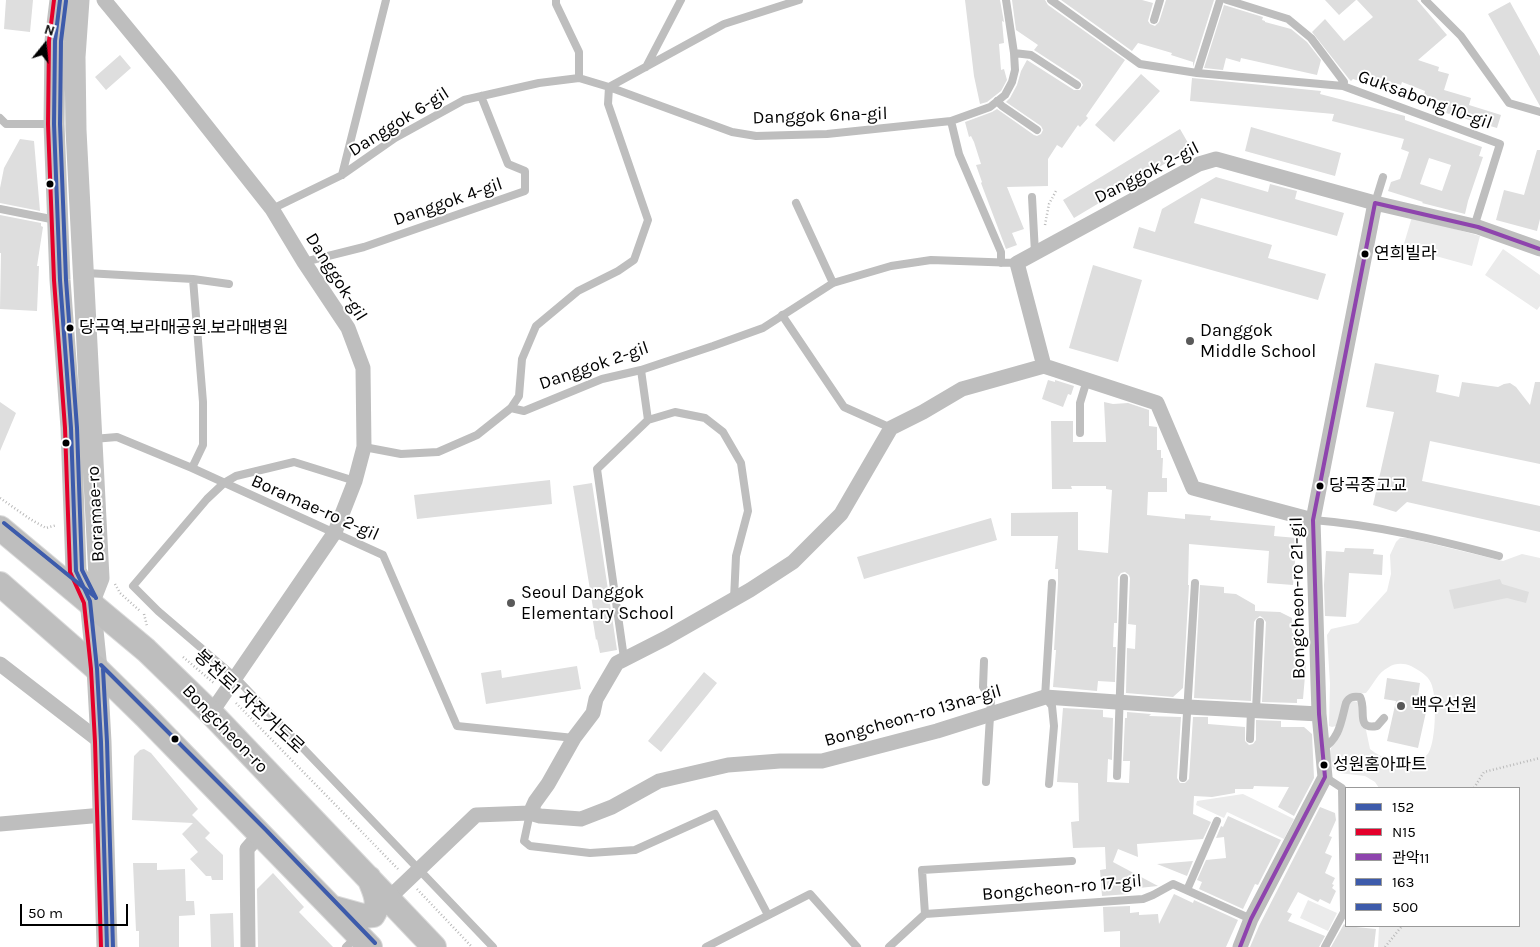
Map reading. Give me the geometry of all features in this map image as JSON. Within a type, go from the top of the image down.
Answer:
[{"type":"main road","name":"Boramae-ro","points":[[60,0],[55,41],[54,124],[60,280],[70,428],[76,571],[90,601]]},
{"type":"main road","name":"Boramae-ro","points":[[80,0],[75,57],[76,130],[99,578],[90,601]]},
{"type":"main road","name":"Bongcheon-ro","points":[[0,528],[90,601],[146,650],[211,713],[434,947]]},
{"type":"main road","points":[[0,584],[97,669],[334,908],[358,943]]},
{"type":"main road","points":[[90,601],[97,669],[101,742],[108,947]]},
{"type":"main road","points":[[334,908],[363,916],[373,915],[377,907],[376,894],[369,878]]},
{"type":"street","name":"Danggok-gil","points":[[104,0],[272,209],[304,262],[348,328],[363,368],[364,447],[355,481],[335,532],[211,713]]},
{"type":"street","name":"Danggok 2-gil","points":[[1017,264],[1199,164],[1216,159],[1375,203],[1474,227],[1540,249]]},
{"type":"street","name":"Bongcheon-ro 21-gil","points":[[1325,777],[1319,714],[1313,520],[1375,203]]},
{"type":"street","points":[[1017,264],[1044,366]]},
{"type":"street","points":[[530,813],[574,738],[593,713],[596,699],[617,663],[666,638],[734,599],[793,562],[841,514],[891,428],[924,412],[962,389],[1044,366],[1156,403],[1193,488],[1313,520]]},
{"type":"street","points":[[0,664],[101,742]]},
{"type":"street","name":"Bongcheon-ro 13na-gil","points":[[389,898],[476,815],[530,813],[540,816],[581,819],[612,807],[659,781],[696,771],[728,765],[780,761],[822,761],[937,731],[1045,697],[1319,714]]},
{"type":"street","points":[[1240,947],[1251,919],[1325,777]]},
{"type":"street","points":[[0,824],[103,815]]},
{"type":"street","points":[[248,947],[247,849],[260,833]]},
{"type":"lane","points":[[342,175],[386,0]]},
{"type":"lane","points":[[556,0],[556,4],[579,52],[579,78]]},
{"type":"lane","points":[[645,67],[681,0]]},
{"type":"lane","points":[[364,447],[401,454],[438,452],[477,435],[511,408],[519,396],[522,359],[536,326],[578,292],[634,260],[648,220],[608,104],[609,87],[724,24],[799,0]]},
{"type":"lane","name":"Danggok 6na-gil","points":[[609,87],[732,132],[756,136],[827,134],[951,121],[990,107],[1005,95],[1012,82],[1015,70],[1014,53],[1006,0]]},
{"type":"lane","name":"Guksabong 10-gil","points":[[1051,0],[1140,64],[1197,74],[1343,86],[1500,144],[1474,227]]},
{"type":"lane","points":[[1154,20],[1160,0]]},
{"type":"lane","points":[[1197,74],[1220,0]]},
{"type":"lane","name":"Guksabong 10-gil","points":[[1227,0],[1288,19],[1311,38],[1344,82],[1343,86]]},
{"type":"lane","points":[[1425,0],[1460,36],[1509,103],[1540,112]]},
{"type":"lane","points":[[1014,53],[1031,55],[1077,85]]},
{"type":"lane","name":"Danggok 6-gil","points":[[272,209],[342,175],[395,138],[464,100],[539,83],[579,78],[609,87]]},
{"type":"lane","name":"Danggok 4-gil","points":[[304,262],[364,247],[525,191],[525,171],[508,164],[481,96]]},
{"type":"lane","points":[[997,101],[1037,130]]},
{"type":"lane","points":[[0,118],[6,124],[54,124]]},
{"type":"lane","points":[[951,121],[959,154],[1001,252],[1001,263]]},
{"type":"lane","points":[[1375,203],[1383,177]]},
{"type":"lane","points":[[1032,197],[1035,253]]},
{"type":"lane","points":[[796,203],[833,283]]},
{"type":"lane","points":[[0,209],[58,221]]},
{"type":"lane","name":"Danggok 2-gil","points":[[511,408],[524,411],[602,379],[641,370],[763,328],[833,283],[891,266],[931,260],[1017,264]]},
{"type":"lane","points":[[84,273],[193,279],[229,284]]},
{"type":"lane","points":[[192,468],[203,445],[203,402],[193,279]]},
{"type":"lane","points":[[782,315],[844,407],[891,428]]},
{"type":"lane","points":[[641,370],[648,420]]},
{"type":"lane","points":[[1080,433],[1080,403],[1087,380]]},
{"type":"lane","points":[[624,658],[597,468],[648,420],[675,412],[705,418],[723,432],[741,464],[748,511],[736,556],[734,599]]},
{"type":"lane","name":"Boramae-ro 2-gil","points":[[92,439],[117,437],[192,468],[383,555],[457,726],[574,738]]},
{"type":"lane","points":[[355,481],[294,462],[236,476],[224,483],[207,499],[132,586],[235,678],[414,875],[493,947]]},
{"type":"lane","points":[[1313,520],[1345,522],[1424,536],[1499,556]]},
{"type":"lane","points":[[1117,776],[1124,578]]},
{"type":"lane","points":[[1049,784],[1054,726],[1052,706],[1045,697],[1052,583]]},
{"type":"lane","points":[[1183,778],[1195,583]]},
{"type":"lane","points":[[1250,739],[1254,710],[1260,622]]},
{"type":"lane","points":[[984,661],[983,687],[991,700],[986,782]]},
{"type":"lane","points":[[1322,749],[1328,746],[1337,736],[1346,703],[1352,696],[1362,700],[1363,721],[1366,725],[1371,728],[1377,726],[1384,718]]},
{"type":"lane","points":[[1325,777],[1342,788],[1344,912],[1325,947]]},
{"type":"lane","points":[[530,813],[524,841],[530,846],[590,853],[634,850],[715,814],[768,915]]},
{"type":"lane","points":[[1187,890],[1217,821]]},
{"type":"lane","name":"Bongcheon-ro 17-gil","points":[[1072,861],[922,870],[925,914],[1143,899],[1153,896],[1174,884],[1251,919]]},
{"type":"lane","points":[[706,947],[810,894],[857,947]]},
{"type":"lane","points":[[889,947],[925,914]]},
{"type":"path","points":[[1045,228],[1049,204],[1056,191]]},
{"type":"path","points":[[0,498],[46,528],[56,525],[75,542]]},
{"type":"path","points":[[98,564],[109,575],[120,593],[145,615],[147,628]]},
{"type":"path","name":"봉천로1 자전거도로","points":[[182,657],[225,692],[323,791],[414,875],[472,947]]},
{"type":"path","points":[[1475,787],[1484,772],[1540,758]]},
{"type":"path","points":[[1385,947],[1401,927]]},
{"type":"shaded area","points":[[1412,217],[1480,236],[1472,266],[1403,247]]},
{"type":"shaded area","points":[[1503,249],[1540,275],[1540,306],[1537,310],[1485,275]]},
{"type":"shaded area","points":[[1400,538],[1408,538],[1503,561],[1522,554],[1540,558],[1540,947],[1378,947],[1379,927],[1520,927],[1520,787],[1378,787],[1375,782],[1365,776],[1339,773],[1333,768],[1328,756],[1349,703],[1353,701],[1357,702],[1360,706],[1361,724],[1366,730],[1370,749],[1375,753],[1392,760],[1418,763],[1428,753],[1431,746],[1435,707],[1433,689],[1428,678],[1405,664],[1397,664],[1385,669],[1366,693],[1353,694],[1336,726],[1329,726],[1330,684],[1327,635],[1331,629],[1358,623],[1387,591],[1391,574],[1390,555]]},
{"type":"shaded area","points":[[1243,794],[1294,819],[1284,839],[1227,812],[1224,818],[1196,805],[1197,801]]},
{"type":"shaded area","points":[[1308,900],[1337,913],[1328,931],[1300,918]]},
{"type":"building","points":[[6,0],[33,0],[30,32],[4,29]]},
{"type":"building","points":[[965,0],[1000,0],[1004,22],[1002,21],[1004,43],[999,44],[1001,70],[1004,69],[1007,80],[1001,91],[987,102],[980,104],[974,76]]},
{"type":"building","points":[[1012,0],[1045,0],[1048,5],[1125,60],[1086,116],[1088,118],[1080,127],[1078,125],[1062,148],[1057,145],[1048,159],[1048,186],[1007,187],[1024,229],[1012,233],[1017,245],[1006,249],[981,183],[976,165],[981,164],[974,142],[971,136],[969,137],[965,122],[997,109],[1034,135],[1041,134],[1043,130],[1041,126],[1006,102],[1017,85],[1027,60],[1074,90],[1080,90],[1083,85],[1080,80],[1034,50],[1038,45],[1016,30]]},
{"type":"building","points":[[1061,0],[1142,0],[1153,3],[1148,21],[1155,26],[1159,22],[1166,0],[1214,0],[1193,67],[1193,62],[1171,55],[1172,53],[1138,43],[1132,51]]},
{"type":"building","points":[[1325,0],[1356,0],[1339,15]]},
{"type":"building","points":[[1357,0],[1417,0],[1447,35],[1418,60],[1439,67],[1438,71],[1449,74],[1444,90],[1471,98],[1469,105],[1501,115],[1497,128],[1446,113],[1449,104],[1424,95],[1425,91],[1402,82],[1401,85],[1395,83],[1393,88],[1380,84],[1379,87],[1353,79],[1351,81],[1312,32],[1325,19],[1344,41],[1373,17]]},
{"type":"building","points":[[1510,2],[1540,56],[1540,106],[1488,14]]},
{"type":"building","points":[[1224,5],[1263,17],[1262,20],[1265,22],[1291,29],[1307,42],[1321,60],[1317,75],[1241,58],[1240,62],[1226,58],[1223,70],[1204,68]]},
{"type":"building","points":[[120,55],[131,68],[106,90],[95,77]]},
{"type":"building","points":[[1141,74],[1160,91],[1114,142],[1095,125]]},
{"type":"building","points":[[1192,78],[1321,91],[1320,94],[1405,116],[1405,120],[1482,147],[1479,156],[1483,157],[1465,214],[1422,203],[1388,191],[1391,182],[1400,179],[1409,152],[1401,149],[1404,139],[1332,121],[1334,114],[1190,101]],"holes":[[[1429,158],[1451,165],[1442,191],[1420,184]]]},
{"type":"building","points":[[1251,127],[1341,153],[1335,176],[1245,151]]},
{"type":"building","points":[[1180,129],[1191,148],[1074,218],[1063,200]]},
{"type":"building","points":[[20,139],[34,141],[40,211],[0,203],[0,188],[4,168]]},
{"type":"building","points":[[1537,150],[1540,150],[1540,219],[1537,231],[1496,220],[1504,190],[1524,195]]},
{"type":"building","points":[[1216,177],[1268,192],[1270,184],[1297,191],[1295,199],[1344,213],[1337,236],[1201,198],[1194,223],[1272,245],[1268,258],[1326,274],[1318,300],[1133,248],[1139,227],[1155,232],[1162,209]]},
{"type":"building","points":[[0,215],[41,223],[43,227],[37,266],[39,266],[37,311],[0,309]]},
{"type":"building","points":[[1093,265],[1142,280],[1118,362],[1069,348]]},
{"type":"building","points":[[1375,363],[1439,375],[1436,392],[1459,397],[1462,382],[1498,387],[1510,383],[1516,387],[1530,405],[1535,382],[1540,382],[1540,464],[1430,441],[1422,481],[1540,506],[1540,532],[1407,502],[1396,512],[1373,505],[1394,412],[1366,407]]},
{"type":"building","points":[[1048,380],[1055,382],[1055,380],[1074,386],[1071,395],[1068,394],[1063,407],[1042,399]]},
{"type":"building","points":[[0,402],[16,413],[0,451]]},
{"type":"building","points":[[1104,402],[1113,404],[1128,403],[1149,410],[1149,426],[1157,427],[1157,450],[1161,450],[1161,458],[1163,458],[1162,478],[1167,478],[1167,492],[1148,492],[1147,515],[1185,519],[1185,514],[1211,516],[1210,520],[1275,526],[1274,536],[1297,538],[1293,585],[1267,583],[1269,551],[1189,544],[1189,585],[1183,688],[1173,697],[1126,693],[1127,648],[1135,649],[1136,625],[1128,624],[1130,578],[1125,572],[1121,573],[1118,577],[1117,623],[1114,623],[1113,647],[1116,647],[1115,682],[1098,681],[1097,691],[1053,687],[1058,583],[1058,569],[1055,569],[1058,536],[1011,536],[1011,513],[1078,512],[1078,550],[1108,553],[1112,490],[1106,489],[1106,486],[1071,486],[1072,489],[1052,489],[1051,421],[1073,421],[1073,442],[1106,442]]},
{"type":"building","points":[[550,480],[552,504],[417,519],[414,495]]},
{"type":"building","points":[[592,483],[617,650],[600,653],[596,640],[591,609],[593,608],[573,486]]},
{"type":"building","points":[[991,518],[997,540],[864,579],[857,557]]},
{"type":"building","points":[[1345,548],[1374,549],[1373,554],[1383,555],[1382,575],[1349,573],[1346,617],[1325,616],[1326,551],[1344,552]]},
{"type":"building","points":[[1500,579],[1502,584],[1529,592],[1526,603],[1507,598],[1454,609],[1449,590]]},
{"type":"building","points":[[1200,585],[1224,587],[1224,593],[1236,594],[1255,605],[1255,611],[1280,612],[1292,618],[1292,633],[1299,633],[1299,664],[1306,664],[1303,699],[1297,699],[1297,703],[1262,702],[1266,622],[1260,616],[1254,622],[1251,701],[1194,698]]},
{"type":"building","points":[[577,666],[581,689],[486,704],[481,673],[501,670],[502,678]]},
{"type":"building","points":[[704,672],[717,683],[661,752],[648,741]]},
{"type":"building","points":[[1387,678],[1420,683],[1416,709],[1426,712],[1418,748],[1387,741],[1396,701],[1384,699]]},
{"type":"building","points":[[1063,708],[1103,710],[1103,717],[1113,718],[1112,760],[1108,759],[1107,782],[1129,783],[1130,761],[1123,761],[1125,718],[1127,718],[1127,712],[1151,714],[1149,716],[1181,717],[1177,778],[1180,783],[1185,783],[1189,779],[1193,717],[1208,717],[1208,724],[1245,727],[1245,741],[1249,745],[1253,744],[1256,740],[1256,720],[1281,721],[1281,727],[1304,727],[1312,734],[1314,778],[1294,816],[1278,807],[1289,787],[1254,786],[1253,789],[1235,789],[1235,793],[1212,797],[1194,796],[1193,814],[1211,822],[1203,839],[1137,844],[1138,857],[1118,849],[1113,862],[1158,886],[1129,889],[1129,894],[1102,896],[1100,870],[1106,869],[1105,847],[1073,848],[1071,822],[1079,821],[1078,783],[1057,782]]},
{"type":"building","points":[[144,749],[151,753],[198,809],[192,815],[210,833],[205,838],[223,855],[223,880],[212,880],[211,876],[206,876],[190,859],[198,852],[182,834],[193,823],[132,820],[134,756]]},
{"type":"building","points":[[1320,807],[1335,813],[1336,820],[1329,836],[1332,837],[1325,853],[1332,856],[1325,873],[1335,878],[1332,888],[1336,891],[1330,904],[1320,899],[1318,902],[1298,892],[1287,912],[1292,914],[1288,921],[1325,936],[1319,947],[1250,947],[1259,926]]},
{"type":"building","points":[[1228,816],[1281,840],[1258,885],[1255,884],[1243,909],[1199,889],[1202,882],[1197,880],[1206,860],[1226,858],[1224,837],[1216,838]]},
{"type":"building","points":[[1193,861],[1187,876],[1157,864]]},
{"type":"building","points":[[133,863],[157,863],[157,870],[185,869],[186,901],[194,901],[195,915],[179,916],[179,947],[139,947],[139,931],[136,931]]},
{"type":"building","points":[[273,873],[304,907],[299,912],[333,947],[258,947],[257,889]]},
{"type":"building","points":[[1174,894],[1193,903],[1194,900],[1238,920],[1226,947],[1120,947],[1120,931],[1104,932],[1103,907],[1130,906],[1130,913],[1139,912],[1139,915],[1158,914],[1159,924]]},
{"type":"building","points":[[233,913],[234,947],[211,947],[210,914]]},
{"type":"building","points":[[1344,924],[1345,927],[1376,929],[1374,947],[1331,947]]},
{"type":"transit line","name":"N15","points":[[54,0],[49,41],[48,124],[54,280],[65,428],[70,572],[84,603],[91,669],[101,947]]},
{"type":"transit line","name":"152","points":[[60,0],[55,41],[54,124],[60,280],[71,428],[76,571],[90,601],[97,669],[107,947]]},
{"type":"transit line","name":"163","points":[[66,1],[61,41],[60,124],[66,280],[77,428],[82,570],[96,598]]},
{"type":"transit line","name":"관악11","points":[[1240,947],[1251,919],[1325,777],[1319,714],[1313,520],[1375,203],[1478,227],[1540,249]]},
{"type":"transit line","name":"163","points":[[4,523],[94,596]]},
{"type":"transit line","name":"500","points":[[101,665],[265,829],[375,943]]},
{"type":"transit line","name":"500","points":[[103,669],[113,947]]},
{"type":"place","name":"연희빌라","points":[[1365,254]]},
{"type":"place","name":"당곡역.보라매공원.보라매병원","points":[[70,328]]},
{"type":"place","name":"Danggok Middle School","points":[[1190,341]]},
{"type":"place","name":"당곡중고교","points":[[1320,486]]},
{"type":"place","name":"Seoul Danggok Elementary School","points":[[511,603]]},
{"type":"place","name":"백우선원","points":[[1401,706]]},
{"type":"place","name":"성원홈아파트","points":[[1324,765]]}]
